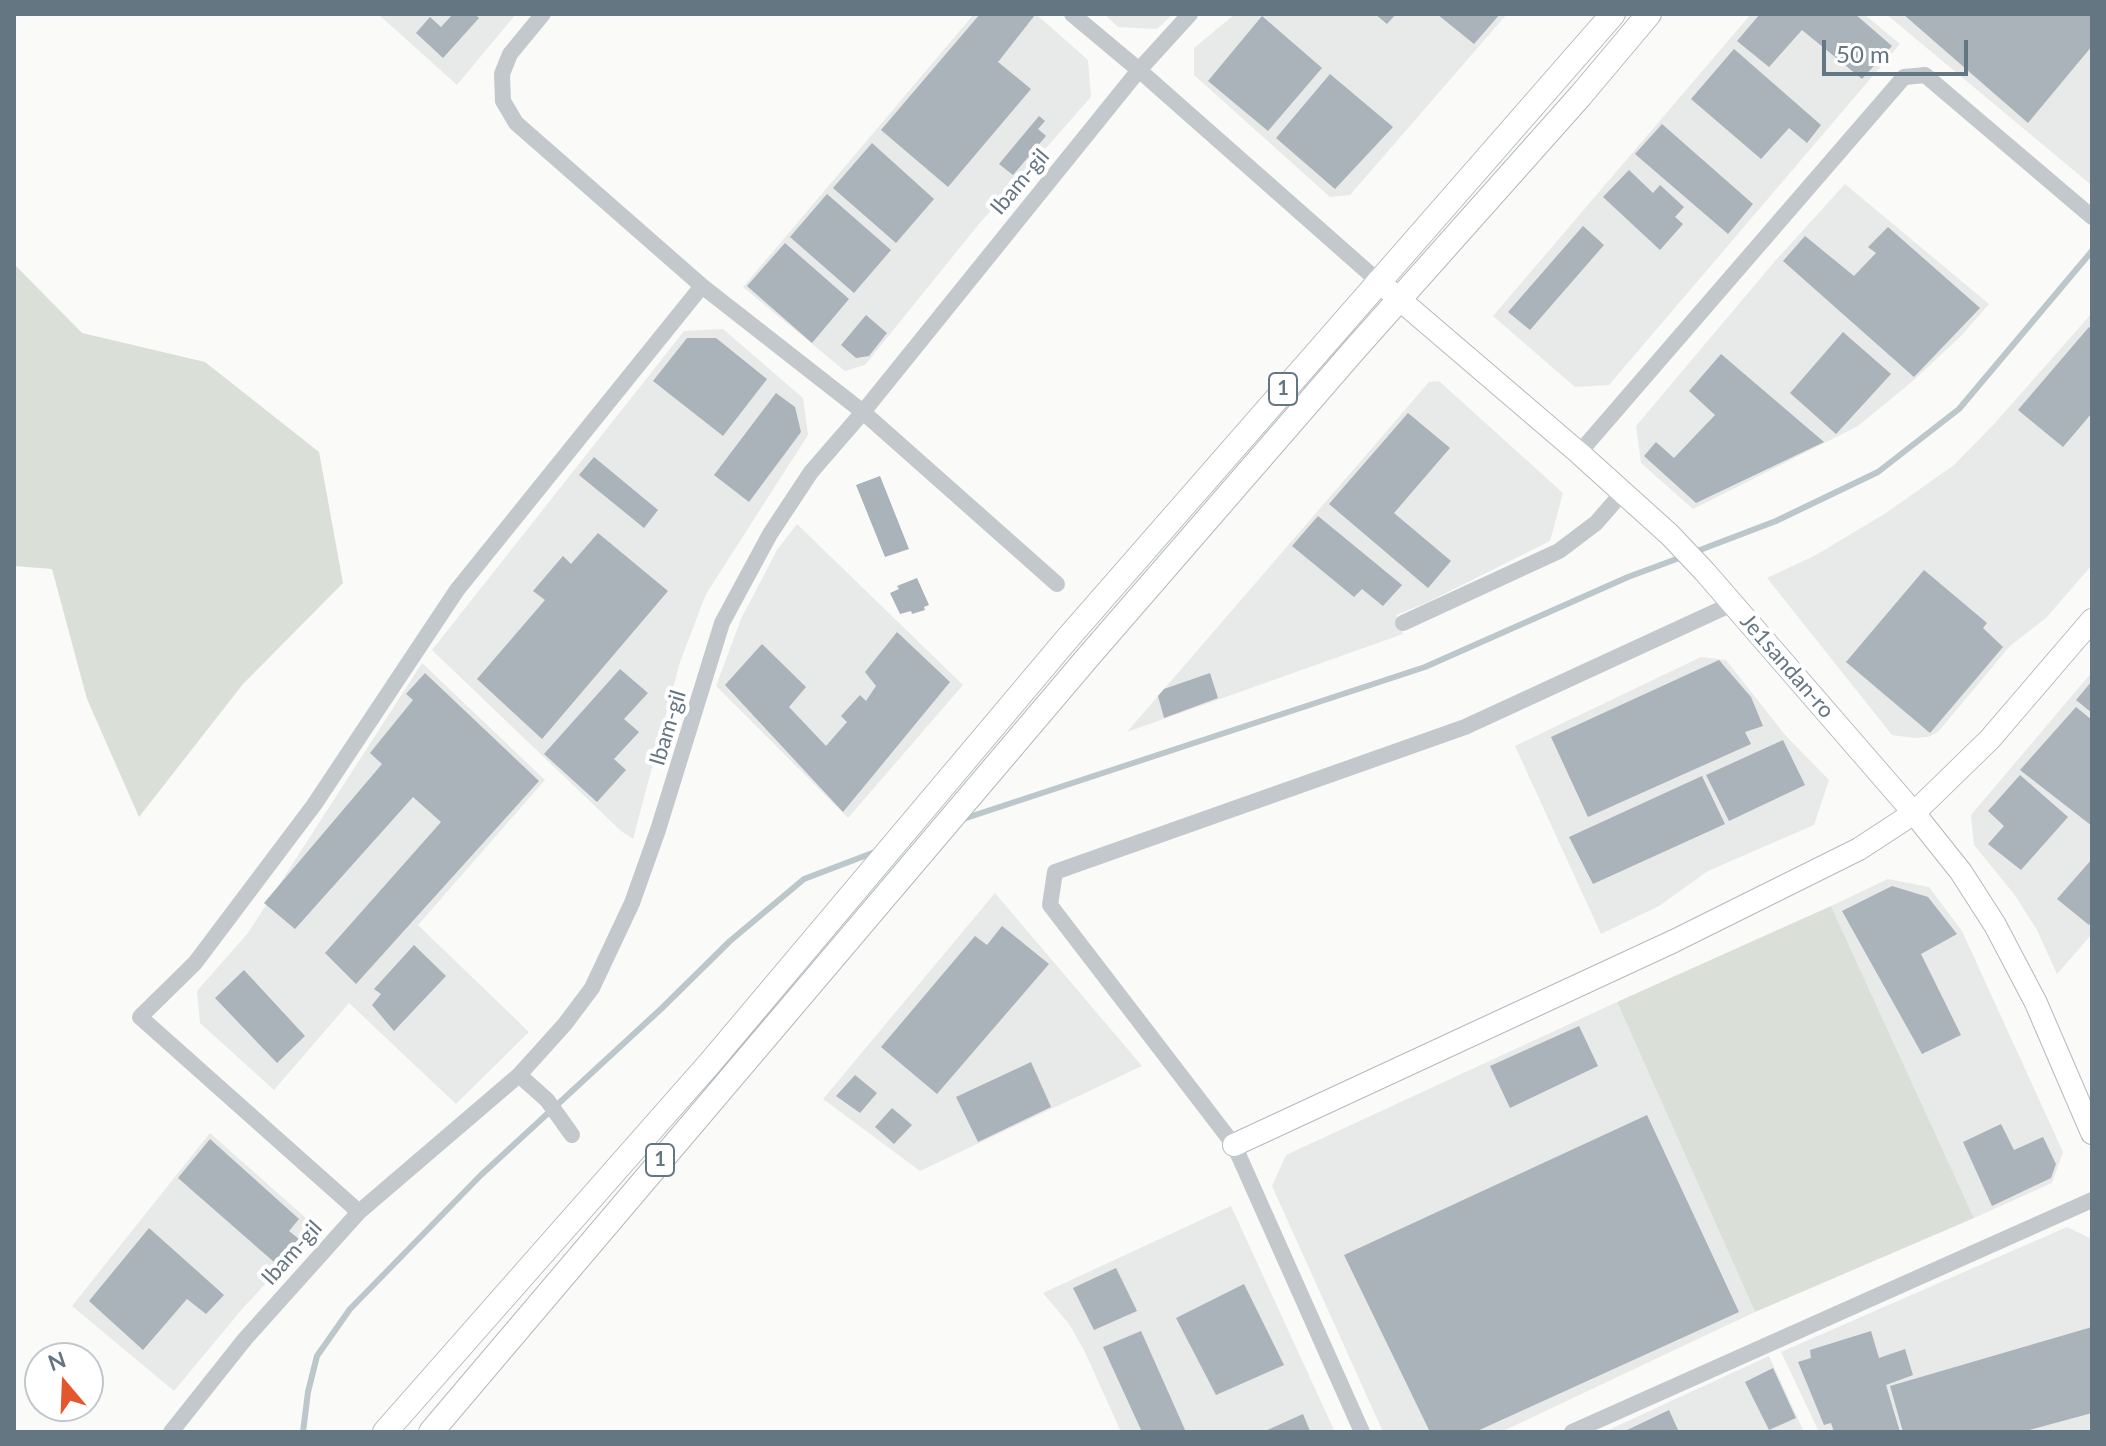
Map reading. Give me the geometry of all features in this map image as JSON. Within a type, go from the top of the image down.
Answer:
[{"type":"main road","name":"1","points":[[385,1432],[710,1063],[1077,626],[1613,14]]},
{"type":"main road","name":"1","points":[[431,1432],[891,888],[1649,14]]},
{"type":"street","points":[[543,14],[510,54],[502,74],[503,101],[516,123],[702,286],[863,412],[1057,584]]},
{"type":"street","points":[[1072,14],[1378,281]]},
{"type":"street","name":"Ibam-gil","points":[[171,1432],[245,1339],[359,1212],[519,1075],[565,1024],[592,988],[632,903],[676,779],[722,623],[770,534],[811,472],[1139,70],[1190,14]]},
{"type":"street","points":[[1579,453],[1904,77],[1925,75],[2089,215]]},
{"type":"street","name":"Je1sandan-ro","points":[[1378,281],[1670,535],[1914,813],[1961,872],[1995,925],[2053,1040],[2092,1133]]},
{"type":"street","points":[[359,1212],[140,1017],[195,963],[314,805],[457,590],[702,286]]},
{"type":"street","points":[[1403,623],[1559,551],[1596,523],[1623,492]]},
{"type":"street","points":[[1362,1432],[1234,1145],[1050,905],[1055,872],[1465,727],[1732,604]]},
{"type":"street","points":[[1234,1145],[1674,941],[1859,849],[1914,813],[1990,739],[2092,620]]},
{"type":"street","points":[[519,1075],[552,1107],[572,1135]]},
{"type":"street","points":[[1572,1432],[2092,1200]]},
{"type":"shaded area","points":[[378,14],[516,14],[457,85]]},
{"type":"shaded area","points":[[974,14],[1036,14],[1088,60],[1091,97],[979,224],[865,365],[845,371],[743,287]]},
{"type":"shaded area","points":[[1104,14],[1173,14],[1157,29],[1118,27]]},
{"type":"shaded area","points":[[1235,14],[1507,14],[1350,195],[1330,197],[1194,75],[1194,48]]},
{"type":"shaded area","points":[[1751,14],[1864,14],[1900,44],[1609,385],[1575,387],[1493,316]]},
{"type":"shaded area","points":[[1886,14],[2092,14],[2090,184]]},
{"type":"shaded area","points":[[1845,184],[1989,304],[1962,335],[1914,380],[1858,426],[1693,509],[1641,463],[1636,426],[1775,261]]},
{"type":"shaded area","points":[[14,264],[82,333],[205,362],[319,452],[343,583],[243,684],[139,817],[87,699],[52,569],[14,566]]},
{"type":"shaded area","points":[[2092,313],[2092,565],[2046,618],[2010,646],[1938,732],[1928,737],[1914,738],[1892,735],[1767,578],[1816,555],[1886,513],[1954,465]]},
{"type":"shaded area","points":[[723,329],[803,398],[808,435],[706,594],[680,662],[633,839],[432,650],[684,331]]},
{"type":"shaded area","points":[[1439,381],[1563,493],[1550,541],[1396,615],[1403,634],[1127,732],[1429,382]]},
{"type":"shaded area","points":[[797,524],[963,685],[848,818],[716,686],[741,619],[777,550]]},
{"type":"shaded area","points":[[1701,657],[1726,660],[1786,736],[1829,780],[1814,825],[1708,871],[1659,906],[1601,934],[1515,746]]},
{"type":"shaded area","points":[[422,663],[545,780],[418,925],[529,1032],[456,1104],[349,1003],[274,1090],[200,1023],[197,991],[248,933]]},
{"type":"shaded area","points":[[2092,672],[2092,934],[2057,974],[2037,930],[2014,894],[1974,845],[1971,815]]},
{"type":"shaded area","points":[[1888,879],[1929,887],[1962,931],[2063,1152],[2052,1183],[1974,1218],[1831,906]]},
{"type":"shaded area","points":[[995,893],[1142,1066],[920,1171],[823,1099]]},
{"type":"shaded area","points":[[1831,906],[1974,1218],[1755,1312],[1617,1002]]},
{"type":"shaded area","points":[[1617,1002],[1755,1312],[1501,1432],[1383,1432],[1272,1186],[1286,1155]]},
{"type":"shaded area","points":[[210,1133],[307,1219],[305,1241],[243,1308],[174,1391],[72,1306]]},
{"type":"shaded area","points":[[1231,1206],[1335,1432],[1121,1432],[1084,1350],[1069,1324],[1043,1293]]},
{"type":"shaded area","points":[[2067,1227],[2092,1239],[2092,1432],[1819,1432],[1781,1352]]},
{"type":"shaded area","points":[[1769,1356],[1804,1432],[1604,1432]]},
{"type":"building","points":[[453,14],[475,14],[479,18],[443,58],[416,33],[430,17],[441,27]]},
{"type":"building","points":[[980,14],[1035,15],[998,62],[1031,89],[948,187],[881,130]]},
{"type":"building","points":[[1375,14],[1396,14],[1387,24]]},
{"type":"building","points":[[1437,14],[1500,14],[1474,44]]},
{"type":"building","points":[[1760,14],[1855,14],[1892,46],[1862,79],[1802,30],[1769,67],[1737,41]]},
{"type":"building","points":[[1903,14],[2092,14],[2092,46],[2028,123]]},
{"type":"building","points":[[1262,16],[1322,68],[1268,131],[1208,81]]},
{"type":"building","points":[[1734,49],[1821,125],[1807,143],[1789,128],[1761,159],[1691,99]]},
{"type":"building","points":[[1330,74],[1393,127],[1335,189],[1276,138]]},
{"type":"building","points":[[1039,116],[1045,121],[1038,129],[1046,136],[1013,175],[999,164]]},
{"type":"building","points":[[1662,124],[1753,204],[1728,234],[1635,154]]},
{"type":"building","points":[[872,143],[934,199],[896,243],[833,188]]},
{"type":"building","points":[[1629,170],[1653,193],[1660,185],[1684,207],[1675,217],[1683,224],[1660,250],[1603,197]]},
{"type":"building","points":[[827,194],[891,250],[854,293],[790,237]]},
{"type":"building","points":[[1583,226],[1604,245],[1530,330],[1508,312]]},
{"type":"building","points":[[1888,227],[1980,308],[1914,377],[1783,261],[1805,236],[1854,276],[1876,253],[1868,247]]},
{"type":"building","points":[[785,243],[849,299],[812,343],[747,286]]},
{"type":"building","points":[[866,315],[887,333],[869,356],[856,358],[841,345]]},
{"type":"building","points":[[2089,327],[2092,329],[2092,413],[2063,447],[2018,410]]},
{"type":"building","points":[[1843,332],[1891,374],[1836,434],[1790,393]]},
{"type":"building","points":[[687,338],[716,338],[767,379],[723,436],[653,381]]},
{"type":"building","points":[[1721,354],[1824,442],[1696,503],[1644,456],[1656,442],[1674,458],[1715,415],[1689,391]]},
{"type":"building","points":[[776,393],[795,407],[801,432],[749,502],[714,475]]},
{"type":"building","points":[[1408,413],[1450,448],[1394,513],[1451,561],[1428,588],[1329,504]]},
{"type":"building","points":[[594,457],[658,510],[644,528],[579,475]]},
{"type":"building","points":[[880,476],[909,549],[885,557],[856,485]]},
{"type":"building","points":[[1318,516],[1402,585],[1383,606],[1362,589],[1354,597],[1292,546]]},
{"type":"building","points":[[598,533],[668,591],[542,739],[477,679],[545,600],[533,591],[563,556],[571,564]]},
{"type":"building","points":[[1924,570],[1987,623],[1983,628],[2003,647],[1930,733],[1846,662]]},
{"type":"building","points":[[917,578],[929,605],[924,607],[925,610],[900,614],[890,593],[899,589],[897,586]]},
{"type":"building","points":[[897,632],[950,682],[843,812],[725,685],[762,644],[806,687],[789,707],[826,746],[847,722],[841,716],[860,695],[866,701],[876,686],[865,672]]},
{"type":"building","points":[[1719,660],[1751,697],[1763,726],[1745,732],[1751,744],[1588,817],[1551,737]]},
{"type":"building","points":[[620,669],[648,693],[624,719],[639,732],[614,759],[626,770],[597,802],[544,754]]},
{"type":"building","points":[[425,673],[539,781],[356,984],[325,953],[441,822],[413,797],[295,929],[264,903],[382,764],[370,753],[413,700],[406,694]]},
{"type":"building","points":[[1210,673],[1218,698],[1164,718],[1158,696],[1164,689]]},
{"type":"building","points":[[2092,681],[2092,713],[2076,700]]},
{"type":"building","points":[[2076,707],[2092,720],[2092,826],[2020,770]]},
{"type":"building","points":[[1783,740],[1805,785],[1729,821],[1706,775]]},
{"type":"building","points":[[2020,775],[2068,817],[2021,870],[1988,844],[2004,826],[1988,811]]},
{"type":"building","points":[[1702,776],[1725,824],[1593,884],[1569,837]]},
{"type":"building","points":[[2092,859],[2092,921],[2089,925],[2057,899]]},
{"type":"building","points":[[1892,886],[1928,897],[1957,934],[1921,954],[1961,1035],[1922,1054],[1842,911]]},
{"type":"building","points":[[1002,926],[1049,964],[937,1094],[881,1047],[975,936],[987,945]]},
{"type":"building","points":[[414,945],[446,976],[394,1031],[372,1005],[381,994],[374,989]]},
{"type":"building","points":[[244,970],[305,1036],[277,1063],[215,998]]},
{"type":"building","points":[[1579,1026],[1598,1066],[1510,1108],[1490,1066]]},
{"type":"building","points":[[1031,1062],[1051,1107],[978,1142],[956,1097]]},
{"type":"building","points":[[855,1075],[877,1093],[860,1113],[836,1096]]},
{"type":"building","points":[[892,1108],[912,1125],[894,1144],[875,1127]]},
{"type":"building","points":[[1647,1115],[1739,1312],[1475,1432],[1430,1432],[1344,1255]]},
{"type":"building","points":[[2001,1124],[2014,1150],[2043,1137],[2056,1164],[2051,1178],[1992,1206],[1963,1142]]},
{"type":"building","points":[[210,1139],[299,1219],[289,1231],[299,1239],[298,1248],[282,1269],[178,1178]]},
{"type":"building","points":[[149,1228],[224,1295],[206,1314],[187,1299],[143,1350],[89,1301]]},
{"type":"building","points":[[1116,1268],[1137,1311],[1094,1330],[1073,1288]]},
{"type":"building","points":[[1244,1284],[1284,1365],[1216,1395],[1176,1318]]},
{"type":"building","points":[[2092,1327],[2092,1413],[2022,1432],[1903,1432],[1890,1386]]},
{"type":"building","points":[[1141,1331],[1186,1432],[1142,1432],[1103,1347]]},
{"type":"building","points":[[1871,1331],[1879,1358],[1905,1349],[1913,1375],[1886,1385],[1900,1432],[1834,1432],[1831,1423],[1824,1425],[1798,1362],[1811,1358],[1810,1350]]},
{"type":"building","points":[[1773,1368],[1796,1418],[1769,1430],[1745,1382]]},
{"type":"building","points":[[1669,1410],[1679,1432],[1623,1432]]},
{"type":"building","points":[[1303,1414],[1308,1432],[1263,1432]]},
{"type":"waterway","points":[[1692,553],[1776,521],[1878,472],[1959,409],[2092,251]]},
{"type":"waterway","points":[[960,820],[1425,667],[1628,577],[1682,557]]},
{"type":"waterway","points":[[303,1432],[317,1356],[350,1309],[481,1175],[730,941],[804,879],[875,852]]}]
